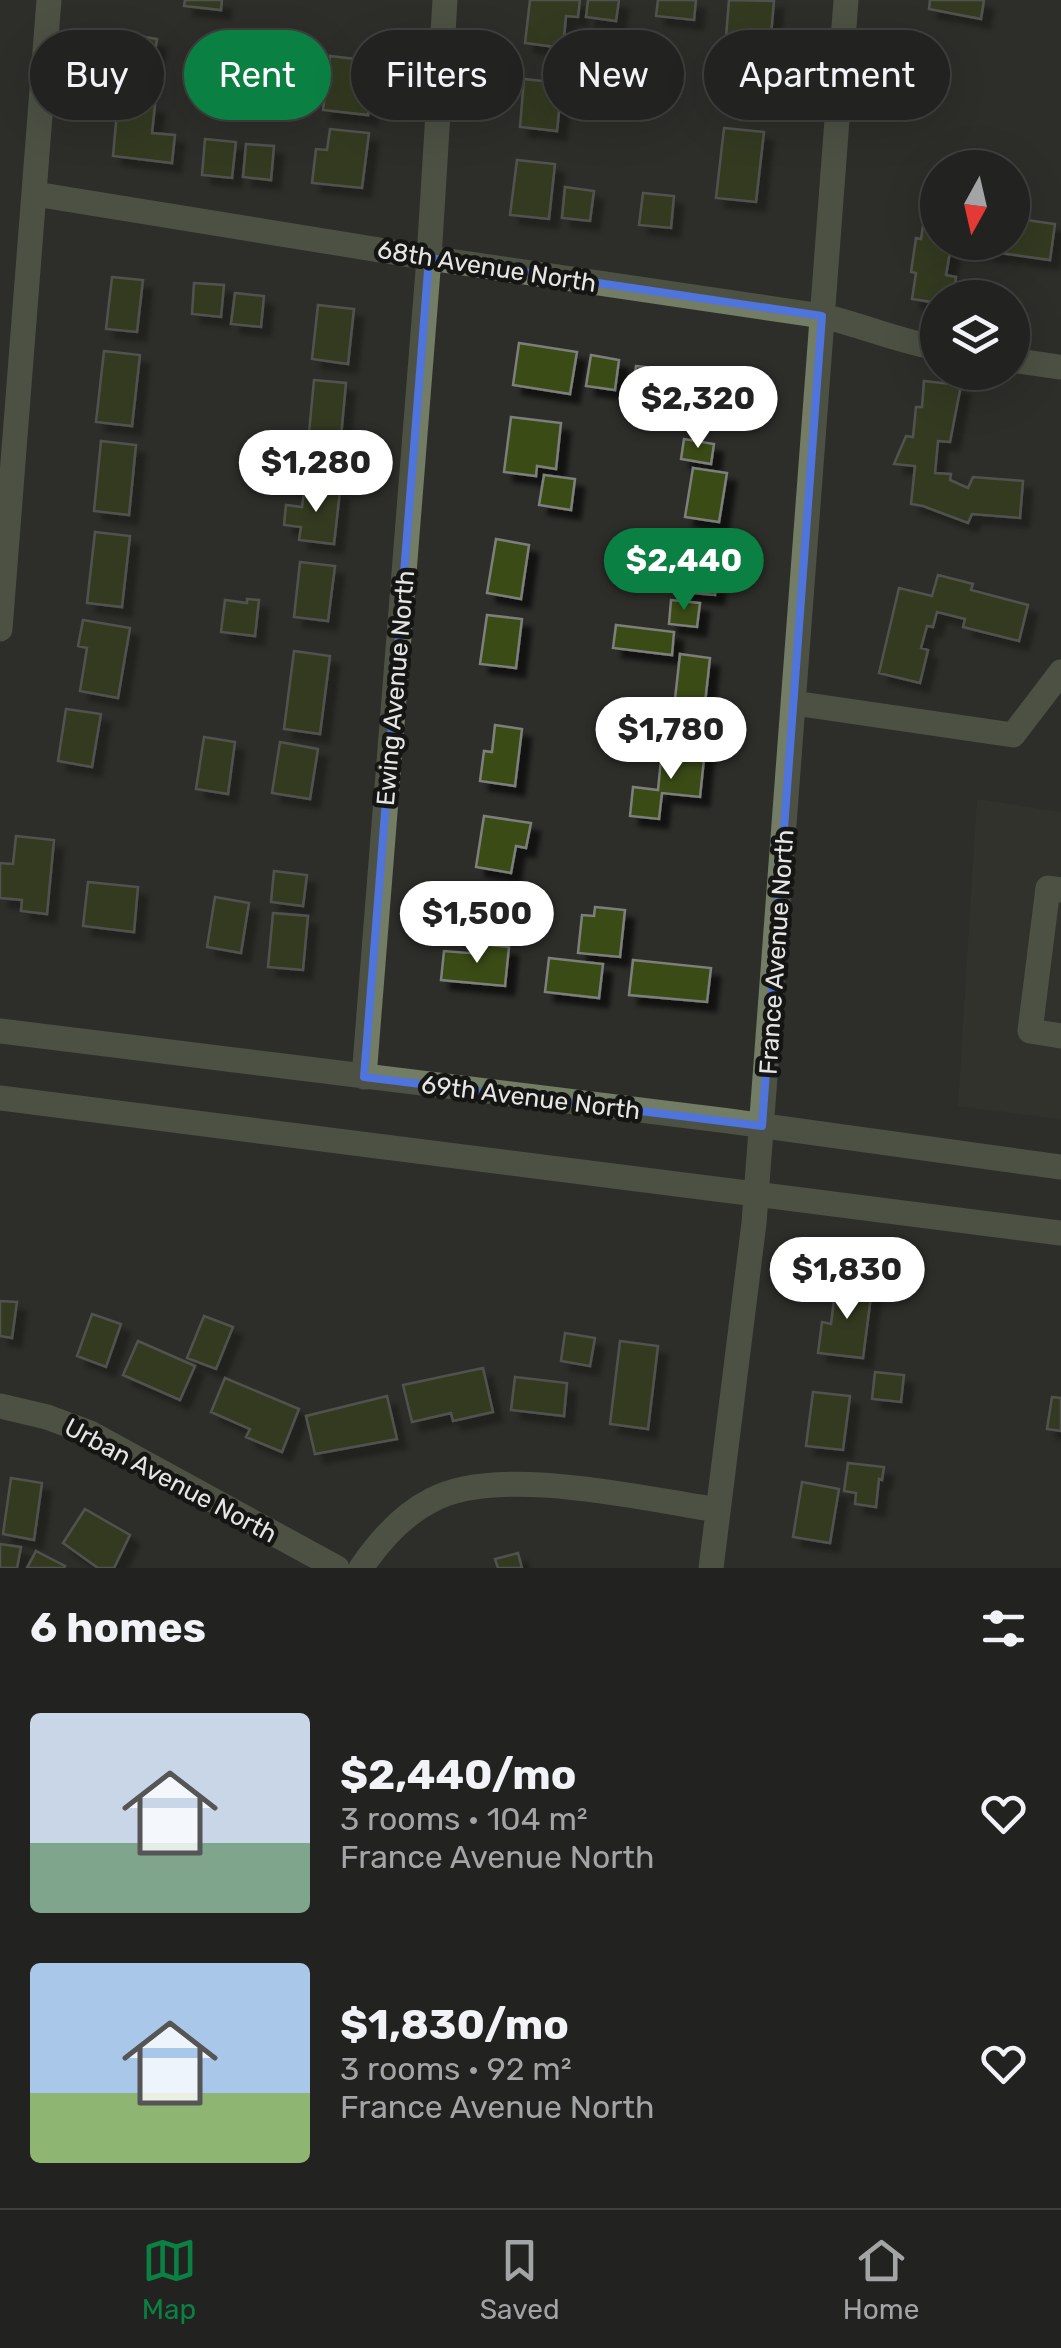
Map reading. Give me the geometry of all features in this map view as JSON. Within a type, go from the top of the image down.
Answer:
[{"type":"street","points":[[0,629],[49,0]]},
{"type":"street","name":"Ewing Avenue North","points":[[364,1077],[429,258],[445,0]]},
{"type":"street","name":"France Avenue North","points":[[756,1194],[846,0]]},
{"type":"street","name":"68th Avenue North","points":[[34,194],[822,316],[920,345]]},
{"type":"street","points":[[1030,363],[1060,369]]},
{"type":"street","points":[[794,702],[1013,735],[1061,672]]},
{"type":"street","points":[[1061,890],[1048,888],[1050,957],[1030,1031],[1061,1036]]},
{"type":"street","name":"69th Avenue North","points":[[0,1032],[1061,1166]]},
{"type":"street","points":[[0,1098],[1061,1233]]},
{"type":"street","points":[[711,1568],[756,1194]]},
{"type":"street","name":"Urban Avenue North","points":[[0,1406],[47,1416],[90,1433],[336,1568]]},
{"type":"street","points":[[361,1568],[399,1520],[434,1498],[474,1485],[546,1486],[718,1510]]},
{"type":"highlighted area","points":[[429,258],[822,316],[762,1126],[364,1077]]},
{"type":"shaded area","points":[[977,799],[1061,812],[1061,1119],[958,1106]]},
{"type":"building","points":[[185,0],[222,0],[221,10],[184,6]]},
{"type":"building","points":[[530,0],[580,0],[578,17],[566,16],[565,30],[543,30],[543,45],[525,43]]},
{"type":"building","points":[[588,0],[619,0],[616,21],[586,17]]},
{"type":"building","points":[[658,0],[696,0],[694,20],[656,16]]},
{"type":"building","points":[[729,0],[774,1],[771,30],[727,30]]},
{"type":"building","points":[[930,0],[984,0],[981,19],[929,9]]},
{"type":"building","points":[[331,56],[351,58],[351,113],[331,111]]},
{"type":"building","points":[[524,79],[543,81],[543,120],[558,120],[557,131],[520,127]]},
{"type":"building","points":[[116,120],[153,120],[152,133],[175,135],[172,163],[113,156]]},
{"type":"building","points":[[724,128],[764,132],[756,202],[716,198]]},
{"type":"building","points":[[330,129],[369,133],[362,188],[312,183],[316,149],[327,150]]},
{"type":"building","points":[[205,139],[236,142],[232,178],[202,175]]},
{"type":"building","points":[[246,144],[274,146],[271,180],[243,177]]},
{"type":"building","points":[[517,160],[555,164],[549,219],[510,215]]},
{"type":"building","points":[[565,187],[594,191],[590,221],[562,218]]},
{"type":"building","points":[[643,193],[674,196],[671,228],[639,225]]},
{"type":"building","points":[[1030,221],[1055,224],[1050,260],[1030,257]]},
{"type":"building","points":[[916,238],[920,239],[920,260],[949,260],[946,275],[956,277],[920,280],[920,300],[912,299]]},
{"type":"building","points":[[112,277],[143,280],[137,332],[106,329]]},
{"type":"building","points":[[194,283],[224,285],[221,317],[192,314]]},
{"type":"building","points":[[235,293],[264,296],[261,327],[231,324]]},
{"type":"building","points":[[318,305],[354,309],[348,364],[312,359]]},
{"type":"building","points":[[519,343],[577,352],[570,394],[513,385]]},
{"type":"building","points":[[104,351],[140,355],[132,426],[96,422]]},
{"type":"building","points":[[591,355],[619,360],[615,390],[586,386]]},
{"type":"building","points":[[636,366],[665,369],[661,400],[632,397]]},
{"type":"building","points":[[678,368],[732,374],[728,410],[674,405]]},
{"type":"building","points":[[314,380],[346,383],[340,447],[308,443]]},
{"type":"building","points":[[923,390],[960,390],[950,442],[938,441],[935,473],[951,474],[950,480],[968,488],[973,477],[1023,481],[1020,518],[972,514],[968,523],[911,504],[915,466],[894,464],[906,436],[913,437],[916,407],[922,407]]},
{"type":"building","points":[[511,417],[561,423],[556,469],[537,466],[536,476],[504,472]]},
{"type":"building","points":[[684,439],[714,444],[711,464],[681,459]]},
{"type":"building","points":[[101,441],[136,445],[129,515],[94,511]]},
{"type":"building","points":[[266,461],[296,464],[294,485],[264,482]]},
{"type":"building","points":[[693,468],[727,473],[719,522],[685,517]]},
{"type":"building","points":[[544,475],[575,479],[571,510],[539,505]]},
{"type":"building","points":[[305,486],[340,491],[334,544],[299,540],[301,527],[284,525],[286,505],[302,507]]},
{"type":"building","points":[[95,532],[130,536],[122,607],[87,603]]},
{"type":"building","points":[[496,539],[529,545],[521,599],[487,593]]},
{"type":"building","points":[[685,544],[720,547],[715,595],[670,591],[673,554],[684,555]]},
{"type":"building","points":[[300,562],[335,566],[328,621],[294,617]]},
{"type":"building","points":[[938,575],[973,584],[971,590],[1028,605],[1019,641],[963,627],[965,619],[937,612],[933,627],[927,626],[921,648],[928,650],[920,683],[879,673],[899,588],[932,596]]},
{"type":"building","points":[[247,599],[259,600],[255,636],[221,632],[225,600],[247,603]]},
{"type":"building","points":[[671,600],[700,603],[697,627],[669,624]]},
{"type":"building","points":[[487,615],[522,619],[516,668],[480,664]]},
{"type":"building","points":[[83,620],[130,628],[118,698],[80,691],[87,648],[78,646]]},
{"type":"building","points":[[616,625],[674,632],[672,655],[613,648]]},
{"type":"building","points":[[294,651],[330,656],[320,734],[284,729]]},
{"type":"building","points":[[680,654],[710,658],[704,712],[674,708]]},
{"type":"building","points":[[66,709],[101,714],[92,767],[58,761]]},
{"type":"building","points":[[495,725],[522,729],[515,786],[480,781],[484,751],[492,752]]},
{"type":"building","points":[[204,737],[235,742],[228,794],[196,789]]},
{"type":"building","points":[[280,742],[318,749],[310,799],[272,793]]},
{"type":"building","points":[[673,746],[705,749],[700,797],[662,793],[659,819],[630,816],[633,787],[658,790],[661,759],[672,760]]},
{"type":"building","points":[[484,816],[531,823],[526,848],[516,846],[511,873],[476,867]]},
{"type":"building","points":[[16,836],[54,840],[47,914],[21,911],[22,900],[0,898],[0,863],[13,864]]},
{"type":"building","points":[[274,871],[307,875],[303,906],[271,902]]},
{"type":"building","points":[[88,882],[138,887],[134,932],[83,926]]},
{"type":"building","points":[[215,897],[249,903],[241,953],[207,947]]},
{"type":"building","points":[[458,900],[510,905],[507,934],[455,928]]},
{"type":"building","points":[[595,907],[625,910],[620,957],[578,953],[582,915],[594,916]]},
{"type":"building","points":[[273,913],[308,916],[303,970],[268,967]]},
{"type":"building","points":[[482,944],[509,947],[505,986],[441,980],[444,951],[481,954]]},
{"type":"building","points":[[549,958],[603,964],[599,998],[545,992]]},
{"type":"building","points":[[633,960],[711,968],[707,1002],[629,995]]},
{"type":"building","points":[[836,1283],[872,1288],[863,1358],[818,1353],[822,1322],[831,1324]]},
{"type":"building","points":[[0,1301],[17,1302],[12,1338],[0,1336]]},
{"type":"building","points":[[92,1314],[121,1324],[106,1367],[77,1356]]},
{"type":"building","points":[[204,1316],[233,1327],[216,1369],[187,1358]]},
{"type":"building","points":[[565,1333],[595,1338],[590,1366],[561,1361]]},
{"type":"building","points":[[138,1341],[195,1366],[180,1400],[123,1375]]},
{"type":"building","points":[[620,1341],[658,1346],[648,1429],[610,1424]]},
{"type":"building","points":[[483,1368],[493,1412],[453,1421],[451,1413],[412,1422],[403,1385]]},
{"type":"building","points":[[875,1372],[904,1375],[901,1402],[872,1399]]},
{"type":"building","points":[[515,1377],[567,1383],[564,1416],[511,1410]]},
{"type":"building","points":[[225,1378],[299,1409],[282,1452],[246,1437],[250,1429],[211,1412]]},
{"type":"building","points":[[813,1392],[850,1396],[843,1450],[806,1446]]},
{"type":"building","points":[[387,1396],[397,1439],[315,1454],[306,1416]]},
{"type":"building","points":[[1052,1397],[1061,1398],[1061,1431],[1047,1429]]},
{"type":"building","points":[[848,1463],[884,1467],[876,1507],[855,1504],[856,1493],[844,1491]]},
{"type":"building","points":[[11,1478],[42,1483],[34,1540],[3,1534]]},
{"type":"building","points":[[802,1482],[839,1489],[830,1543],[793,1537]]},
{"type":"building","points":[[85,1509],[130,1535],[114,1568],[98,1568],[63,1543]]},
{"type":"building","points":[[0,1544],[21,1547],[17,1568],[0,1568]]},
{"type":"building","points":[[36,1551],[65,1566],[64,1568],[27,1568]]},
{"type":"building","points":[[518,1553],[522,1568],[498,1568],[495,1559]]}]
